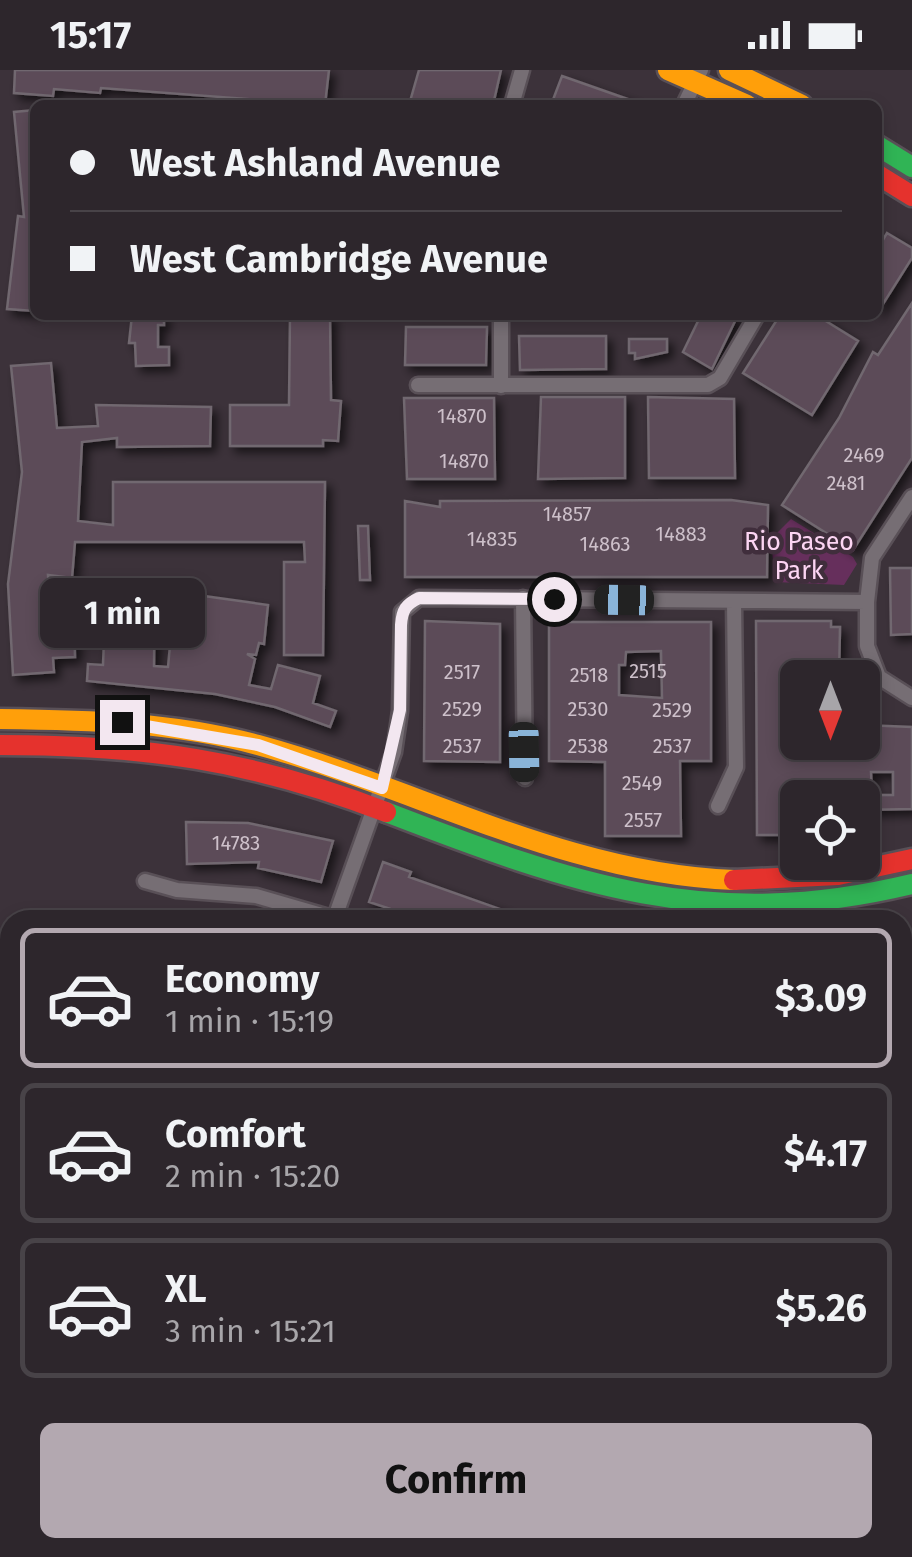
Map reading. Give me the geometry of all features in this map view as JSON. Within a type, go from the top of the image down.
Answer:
[{"type":"street","points":[[513,100],[522,70]]},
{"type":"street","points":[[668,70],[698,75],[721,99],[732,71],[792,100]]},
{"type":"street","points":[[686,100],[698,75]]},
{"type":"street","points":[[882,148],[912,167]]},
{"type":"street","points":[[882,177],[912,196]]},
{"type":"street","points":[[501,320],[501,386]]},
{"type":"street","points":[[418,386],[708,385],[720,378],[754,320]]},
{"type":"street","points":[[912,496],[872,558],[867,602],[867,646],[879,677],[912,698]]},
{"type":"street","points":[[339,910],[376,810],[400,710],[402,612],[419,598],[867,602]]},
{"type":"street","points":[[523,598],[525,778]]},
{"type":"street","points":[[718,806],[736,767],[734,601]]},
{"type":"street","points":[[0,719],[122,722],[175,728],[271,749],[601,863],[686,878],[770,882],[816,878],[912,859]]},
{"type":"street","points":[[0,745],[103,745],[174,751],[260,770],[601,888],[753,910]]},
{"type":"street","points":[[145,881],[176,890],[256,896],[305,910]]},
{"type":"street","points":[[770,882],[771,910]]},
{"type":"street","points":[[781,910],[912,884]]},
{"type":"green space","name":"Rio Paseo Park","points":[[791,519],[853,557],[857,564],[844,585],[775,582],[771,539]]},
{"type":"building","points":[[15,70],[329,70],[326,100],[259,100],[101,88],[100,93],[54,89],[53,96],[14,93]]},
{"type":"building","points":[[419,70],[501,70],[494,100],[410,100]]},
{"type":"building","points":[[562,76],[630,100],[553,100]]},
{"type":"building","points":[[30,110],[30,311],[7,309],[18,216],[24,217],[14,112]]},
{"type":"building","points":[[887,233],[912,248],[912,258],[882,306],[882,241]]},
{"type":"building","points":[[912,303],[912,458],[853,550],[782,505],[839,418],[873,352],[878,355]]},
{"type":"building","points":[[131,320],[164,320],[164,325],[158,325],[158,347],[169,347],[169,365],[136,366],[135,343],[129,343]]},
{"type":"building","points":[[290,320],[330,320],[331,400],[341,401],[338,441],[323,440],[323,446],[230,446],[230,405],[289,405]]},
{"type":"building","points":[[699,320],[736,320],[712,369],[683,352]]},
{"type":"building","points":[[777,320],[824,320],[858,341],[812,415],[743,373]]},
{"type":"building","points":[[406,327],[487,327],[486,365],[405,365]]},
{"type":"building","points":[[519,336],[606,336],[606,369],[520,370]]},
{"type":"building","points":[[629,339],[667,339],[667,352],[635,359],[635,353],[629,353]]},
{"type":"building","points":[[51,363],[57,428],[98,426],[96,405],[211,407],[210,446],[117,447],[117,438],[82,442],[78,521],[113,525],[113,482],[325,482],[323,655],[284,655],[284,562],[305,562],[304,542],[75,542],[72,578],[48,575],[51,617],[74,617],[75,657],[53,658],[54,672],[13,675],[8,584],[22,472],[11,366]]},
{"type":"building","points":[[541,397],[625,397],[625,478],[538,479]]},
{"type":"building","points":[[648,397],[734,399],[735,478],[649,478]]},
{"type":"building","points":[[404,398],[494,398],[495,479],[407,479]]},
{"type":"building","points":[[731,500],[768,505],[767,577],[405,577],[405,501],[440,507],[440,501]]},
{"type":"building","points":[[358,526],[368,526],[370,580],[360,580]]},
{"type":"building","points":[[890,568],[912,568],[912,634],[891,635]]},
{"type":"building","points":[[115,581],[155,581],[154,666],[168,667],[175,592],[268,605],[264,644],[259,643],[256,655],[247,654],[255,659],[249,685],[271,689],[278,665],[320,676],[313,703],[336,711],[330,727],[275,707],[215,694],[87,681],[88,664],[103,665],[104,640],[114,641]]},
{"type":"building","points":[[425,621],[500,624],[500,762],[424,761]]},
{"type":"building","points":[[756,621],[831,621],[831,627],[840,627],[839,660],[780,660],[780,760],[880,760],[880,726],[912,727],[912,809],[880,810],[880,795],[893,795],[893,772],[871,772],[871,780],[780,780],[780,835],[757,835]]},
{"type":"building","points":[[549,622],[711,622],[711,761],[680,761],[681,836],[605,836],[605,762],[549,761]],"holes":[[[661,651],[662,698],[619,695],[619,665],[625,665],[626,652]]]},
{"type":"building","points":[[186,822],[248,823],[333,841],[321,882],[258,868],[259,862],[187,864]]},
{"type":"building","points":[[383,862],[411,872],[409,877],[503,910],[394,910],[369,902]]},
{"type":"traffic: fast","points":[[882,148],[912,167]]},
{"type":"traffic: fast","points":[[386,812],[519,861],[581,879],[706,902],[770,904],[839,898],[912,884]]},
{"type":"traffic: slow","points":[[668,70],[736,100]]},
{"type":"traffic: slow","points":[[729,70],[792,100]]},
{"type":"traffic: slow","points":[[0,719],[130,724],[226,737],[317,763],[551,846],[672,874],[734,880]]},
{"type":"traffic: jam","points":[[882,177],[912,196]]},
{"type":"traffic: jam","points":[[0,745],[102,748],[196,759],[289,780],[386,812]]},
{"type":"traffic: jam","points":[[734,880],[838,875],[912,859]]},
{"type":"route","points":[[122,722],[258,745],[382,788],[394,752],[400,710],[402,612],[409,602],[419,598],[554,599]]}]
